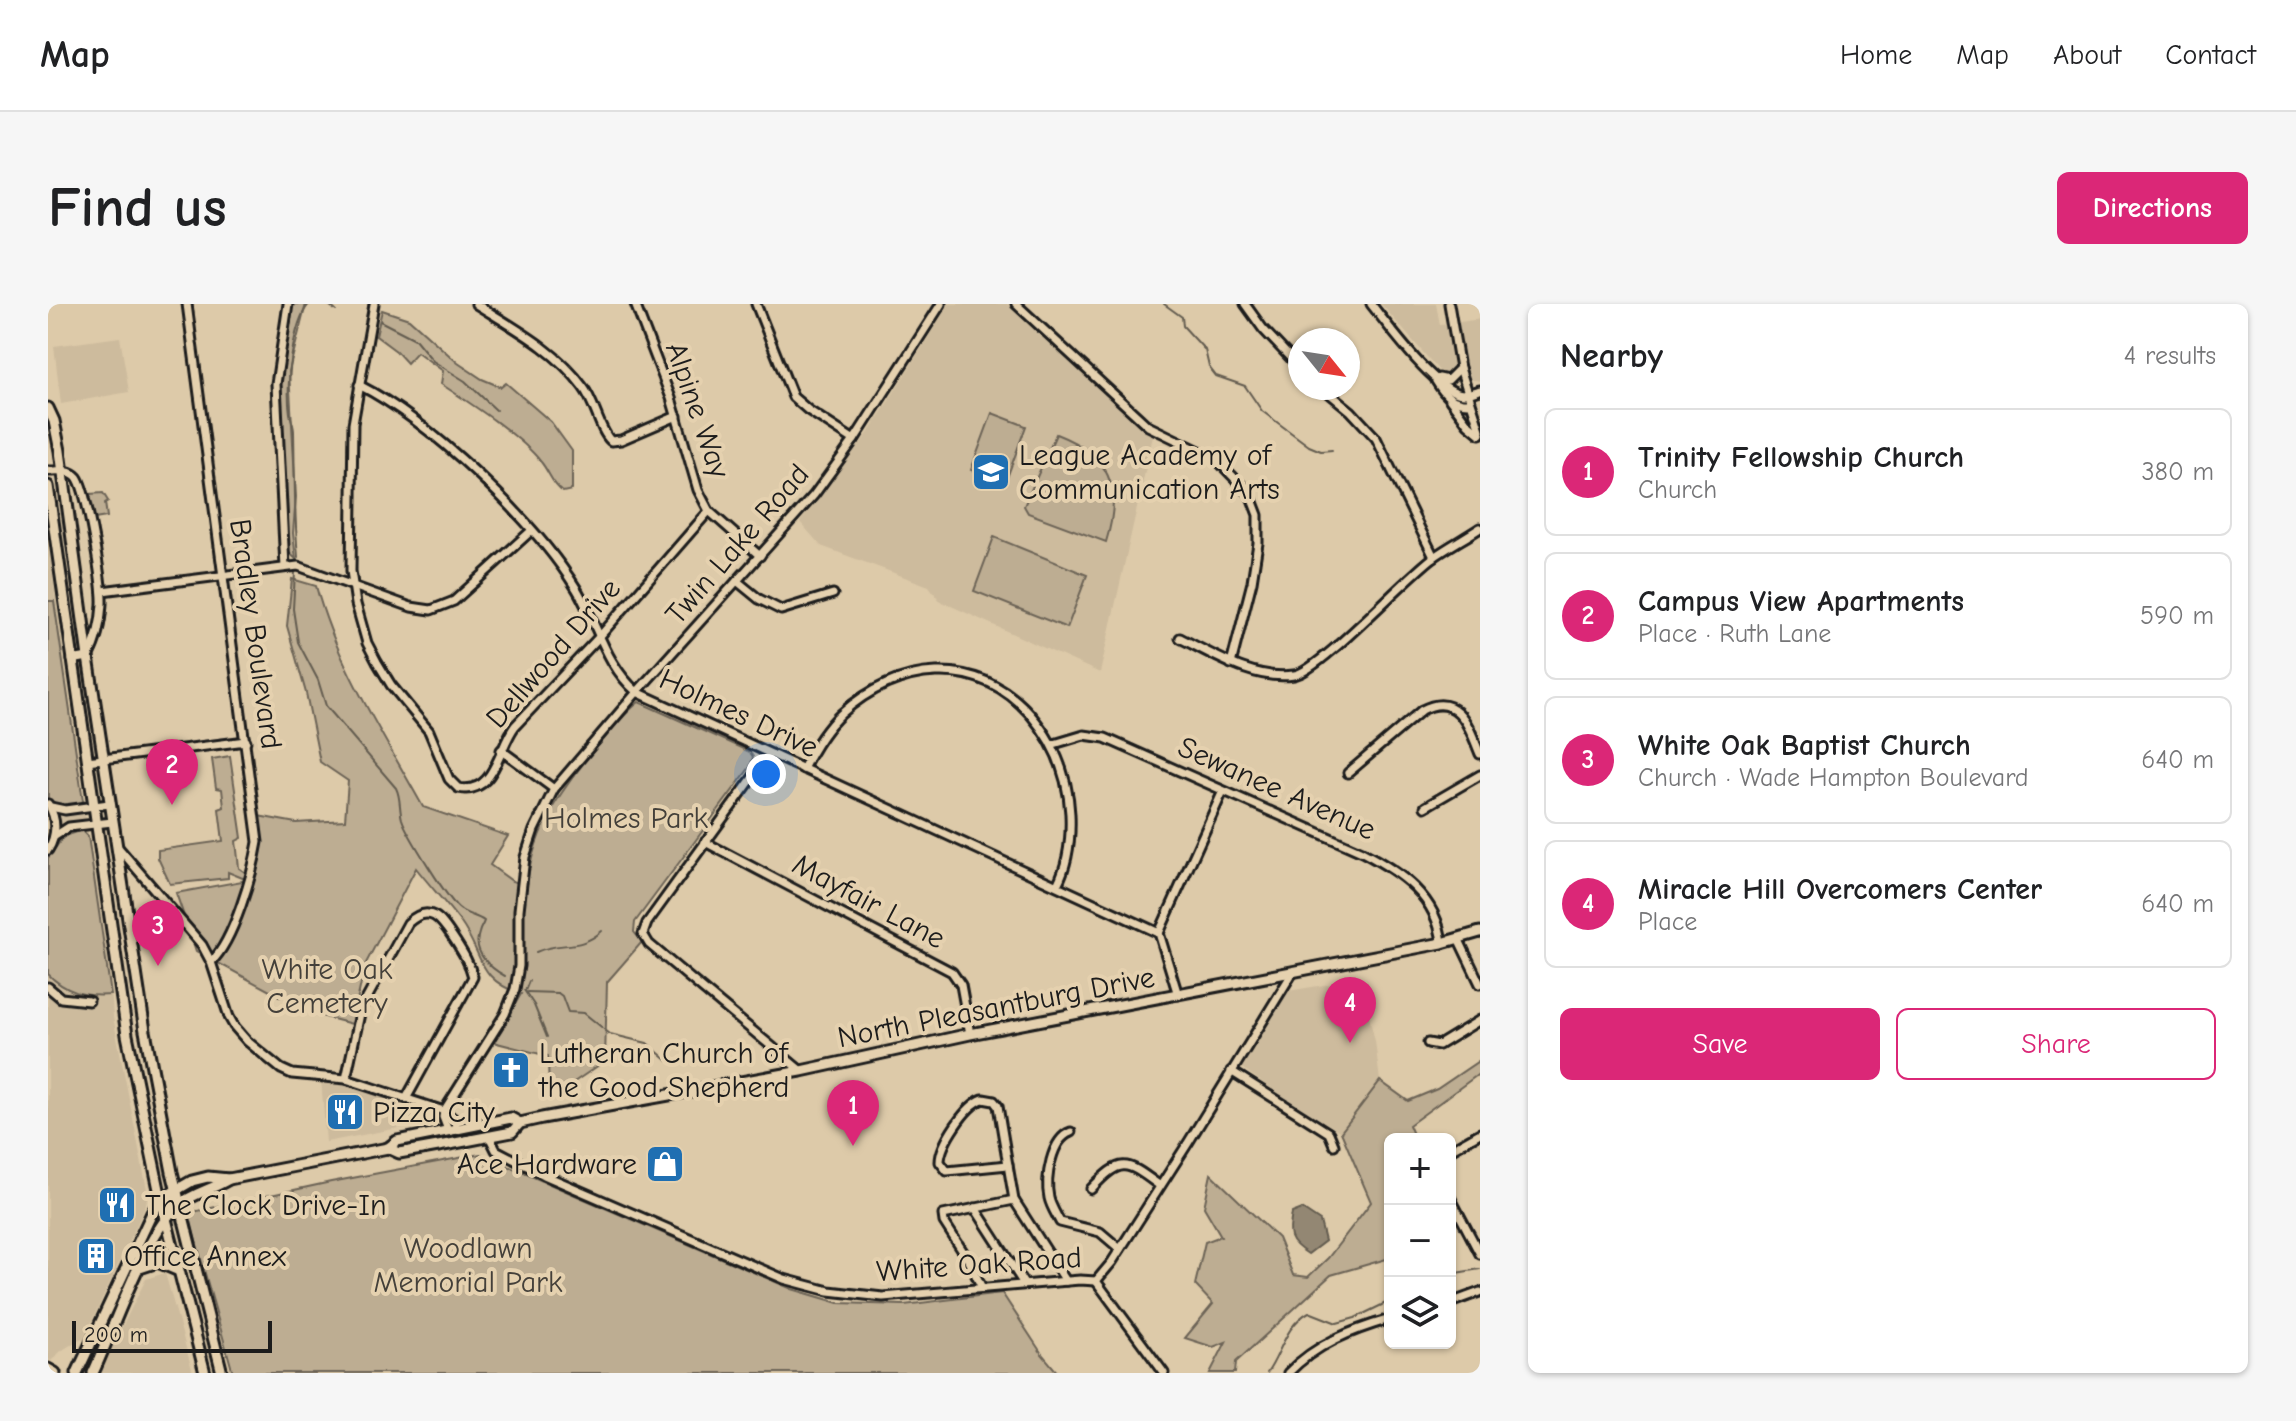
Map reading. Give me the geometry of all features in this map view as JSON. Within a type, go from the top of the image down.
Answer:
[{"type":"main road","points":[[48,408],[54,421],[115,845],[168,1153],[222,1373]]},
{"type":"main road","points":[[48,486],[137,1089],[165,1219],[205,1373]]},
{"type":"main road","points":[[107,893],[122,889]]},
{"type":"main road","name":"North Pleasantburg Drive","points":[[388,1148],[399,1153],[512,1132],[520,1123],[801,1071],[970,1034],[1442,943],[1480,932]]},
{"type":"main road","points":[[137,1089],[156,1085]]},
{"type":"main road","name":"North Pleasantburg Drive","points":[[93,1373],[165,1219],[181,1203],[229,1179],[388,1148],[397,1141],[453,1129],[511,1118],[520,1123]]},
{"type":"main road","points":[[151,1157],[168,1153]]},
{"type":"main road","name":"North Pleasantburg Drive","points":[[77,1373],[142,1231],[161,1199],[176,1188],[208,1177],[229,1179]]},
{"type":"main road","points":[[140,1268],[158,1262],[178,1271]]},
{"type":"main road","points":[[48,1369],[55,1373]]},
{"type":"street","name":"Bradley Boulevard","points":[[187,304],[258,831],[257,853],[227,938],[211,962]]},
{"type":"street","points":[[285,567],[276,384],[288,304]]},
{"type":"street","name":"Dellwood Drive","points":[[374,304],[353,424],[353,585],[367,643],[391,685],[429,731],[452,784],[465,789],[483,785],[515,726],[600,636],[709,511]]},
{"type":"street","points":[[476,304],[567,366],[590,395],[611,441],[621,440],[677,416]]},
{"type":"street","name":"Alpine Way","points":[[635,304],[677,416],[693,478],[709,511],[760,556]]},
{"type":"street","points":[[756,304],[793,397],[854,440]]},
{"type":"street","name":"Twin Lake Road","points":[[444,1111],[505,1014],[515,989],[525,857],[554,789],[814,495],[854,440],[941,304]]},
{"type":"street","points":[[1016,304],[1148,426],[1209,455],[1229,470],[1250,494],[1258,515],[1258,543],[1252,582],[1231,664]]},
{"type":"street","points":[[1245,304],[1288,355]]},
{"type":"street","points":[[1371,304],[1430,373],[1468,424],[1480,432]]},
{"type":"street","points":[[1449,304],[1460,368],[1480,432]]},
{"type":"street","points":[[1430,373],[1448,380],[1460,368]]},
{"type":"street","points":[[1430,373],[1469,399]]},
{"type":"street","name":"Holmes Drive","points":[[359,385],[405,412],[496,493],[531,531],[577,590],[612,662],[637,692],[1159,933]]},
{"type":"street","points":[[1449,398],[1461,404],[1480,390]]},
{"type":"street","points":[[1338,400],[1376,438],[1434,557]]},
{"type":"street","points":[[48,471],[76,475],[80,482],[102,591],[97,637],[88,657],[72,660]]},
{"type":"street","points":[[1180,638],[1231,664],[1277,675],[1302,673],[1434,557],[1480,528]]},
{"type":"street","points":[[102,591],[285,567],[312,569],[411,607],[438,609],[463,594],[531,531]]},
{"type":"street","points":[[737,581],[759,599],[781,610],[833,594]]},
{"type":"street","points":[[803,769],[823,735],[854,703],[882,686],[925,672],[964,674],[998,687],[1024,708],[1054,744],[1067,787],[1070,823],[1067,852],[1057,885]]},
{"type":"street","points":[[1348,773],[1422,710],[1436,705],[1450,706],[1462,714],[1480,754]]},
{"type":"street","name":"Sewanee Avenue","points":[[1054,744],[1084,735],[1105,738],[1362,852],[1393,869],[1413,885],[1428,903],[1441,928],[1442,943]]},
{"type":"street","points":[[87,761],[246,741]]},
{"type":"street","points":[[501,750],[554,789]]},
{"type":"street","points":[[769,755],[647,923],[643,934],[649,944],[801,1071]]},
{"type":"street","points":[[1425,807],[1480,775]]},
{"type":"street","points":[[1178,995],[1159,933],[1223,791]]},
{"type":"street","points":[[55,836],[50,806],[65,810],[109,804]]},
{"type":"street","points":[[48,850],[55,836],[69,827],[112,822]]},
{"type":"street","name":"Mayfair Lane","points":[[705,842],[952,972],[961,985],[970,1034]]},
{"type":"street","points":[[115,845],[192,930],[211,962],[229,1017],[247,1041],[266,1058],[292,1074],[346,1079],[444,1111],[454,1119],[453,1129]]},
{"type":"street","points":[[346,1079],[364,1001],[408,923],[420,915],[433,915],[441,920],[468,961],[473,977],[407,1097]]},
{"type":"street","points":[[1458,938],[1480,984]]},
{"type":"street","name":"White Oak Road","points":[[489,1136],[496,1150],[544,1175],[784,1279],[829,1291],[883,1297],[1024,1284],[1096,1281],[1120,1249],[1293,972]]},
{"type":"street","points":[[48,987],[61,998],[89,1001]]},
{"type":"street","points":[[1428,1043],[1439,1045],[1480,1020]]},
{"type":"street","points":[[1231,1071],[1329,1133],[1334,1145]]},
{"type":"street","points":[[1008,1165],[952,1172],[941,1164],[940,1153],[944,1143],[979,1100],[988,1099],[998,1106],[1014,1200],[1066,1281]]},
{"type":"street","points":[[1071,1132],[1061,1140],[1049,1170],[1048,1192],[1052,1208],[1060,1222],[1100,1232],[1120,1249]]},
{"type":"street","points":[[1456,1147],[1480,1133]]},
{"type":"street","points":[[1091,1189],[1113,1167],[1122,1164],[1131,1166],[1160,1186]]},
{"type":"street","points":[[982,1288],[943,1218],[952,1211],[1014,1200]]},
{"type":"street","points":[[1454,1205],[1480,1254]]},
{"type":"street","points":[[975,1208],[1024,1284]]},
{"type":"street","points":[[1096,1281],[1164,1373]]},
{"type":"street","points":[[1456,1301],[1480,1292]]},
{"type":"street","points":[[1288,1373],[1327,1342],[1384,1321]]},
{"type":"shaded area","name":"League Academy of Communication Arts","points":[[949,304],[1007,304],[1153,436],[1100,673],[940,601],[929,586],[821,546],[800,522],[869,432]]},
{"type":"shaded area","points":[[1381,304],[1436,304],[1440,325],[1480,319],[1480,381],[1442,374]]},
{"type":"shaded area","points":[[120,337],[129,392],[61,404],[54,346]]},
{"type":"shaded area","points":[[48,540],[110,971],[113,1017],[148,1195],[83,1340],[61,1351],[51,1361],[48,1359]]},
{"type":"shaded area","points":[[1360,979],[1375,1041],[1380,1081],[1341,1132],[1242,1068],[1288,991]]},
{"type":"shaded area","points":[[321,1079],[389,1097],[435,1121],[326,1142]]},
{"type":"shaded area","points":[[1302,1209],[1320,1221],[1325,1241],[1308,1254],[1296,1246],[1290,1232],[1292,1213]]},
{"type":"shaded area","points":[[165,1273],[193,1373],[99,1373],[146,1279]]},
{"type":"green space","points":[[291,304],[306,304],[289,371],[296,559],[287,551],[279,390]]},
{"type":"green space","points":[[382,310],[409,319],[458,363],[482,379],[501,387],[506,383],[551,422],[572,451],[572,490],[563,492],[541,462],[521,442],[441,384],[443,371],[417,352],[407,363],[376,336]]},
{"type":"green space","points":[[992,413],[1026,426],[1005,483],[971,470]]},
{"type":"green space","points":[[1056,434],[1089,452],[1108,475],[1113,505],[1106,542],[1028,513],[1024,506]]},
{"type":"green space","points":[[103,493],[108,501],[105,503],[107,517],[94,519],[90,494]]},
{"type":"green space","points":[[994,537],[1087,575],[1067,628],[974,591]]},
{"type":"green space","points":[[292,579],[316,586],[349,672],[423,807],[508,836],[490,865],[512,881],[527,885],[544,824],[565,788],[590,755],[639,702],[750,752],[753,757],[750,767],[635,922],[634,932],[642,942],[607,982],[605,1061],[549,1099],[548,1056],[493,1042],[521,994],[506,988],[488,973],[461,923],[416,868],[365,965],[352,1024],[299,1010],[289,997],[281,997],[196,951],[176,893],[248,880],[258,816],[296,823],[345,820],[348,781],[320,762],[306,693],[287,626]]},
{"type":"green space","points":[[48,601],[54,601],[83,801],[70,807],[60,806],[48,798]]},
{"type":"green space","points":[[230,756],[242,838],[236,841],[239,868],[246,873],[245,879],[228,872],[228,878],[170,884],[158,858],[158,850],[223,841],[219,809],[224,807],[222,789],[216,788],[212,759]]},
{"type":"green space","points":[[82,830],[88,836],[111,995],[77,992],[62,986],[48,974],[48,858],[64,836]]},
{"type":"green space","points":[[1480,1060],[1480,1073],[1409,1125],[1412,1133],[1384,1133],[1384,1260],[1331,1275],[1236,1362],[1235,1373],[1210,1373],[1226,1342],[1213,1347],[1185,1338],[1213,1304],[1195,1285],[1205,1242],[1221,1236],[1204,1207],[1211,1174],[1278,1238],[1293,1275],[1308,1277],[1328,1258],[1371,1202],[1341,1132],[1380,1081],[1408,1101],[1437,1089]]},
{"type":"green space","name":"Woodlawn Memorial Park","points":[[480,1154],[792,1289],[839,1303],[904,1305],[1002,1293],[1058,1373],[233,1373],[188,1213]]},
{"type":"waterway","points":[[298,557],[294,429],[289,388],[294,340],[309,304]]},
{"type":"waterway","points":[[328,304],[336,311]]},
{"type":"waterway","points":[[1164,304],[1182,317],[1183,326],[1205,350],[1209,367],[1216,376],[1245,386],[1262,411],[1309,446],[1321,451],[1332,450]]},
{"type":"waterway","points":[[380,321],[415,339],[433,361],[465,381],[496,410]]},
{"type":"waterway","points":[[295,572],[293,609],[298,642],[318,680],[326,706],[396,788],[402,819],[411,838],[455,905],[484,921],[477,940],[480,953],[488,964],[505,976]]},
{"type":"waterway","points":[[536,952],[577,944],[602,931]]},
{"type":"waterway","points":[[525,991],[529,981]]},
{"type":"waterway","points":[[524,990],[547,1037]]},
{"type":"waterway","points":[[527,992],[558,993],[568,1012],[584,1013],[610,1034],[647,1043],[668,1061]]},
{"type":"waterway","points":[[1456,1273],[1480,1269]]},
{"type":"waterway","points":[[1267,1373],[1294,1324],[1309,1312],[1337,1323],[1384,1304]]},
{"type":"place","name":"League Academy of Communication Arts","points":[[991,472]]},
{"type":"place","name":"Campus View Apartments","points":[[172,805]]},
{"type":"place","name":"White Oak Baptist Church","points":[[158,966]]},
{"type":"place","name":"Miracle Hill Overcomers Center","points":[[1350,1043]]},
{"type":"place","name":"Lutheran Church of the Good Shepherd","points":[[511,1070]]},
{"type":"place","name":"Pizza City","points":[[345,1112]]},
{"type":"place","name":"Trinity Fellowship Church","points":[[853,1146]]},
{"type":"place","name":"Ace Hardware","points":[[665,1164]]},
{"type":"place","name":"The Clock Drive-In","points":[[117,1205]]},
{"type":"place","name":"Office Annex","points":[[96,1256]]},
{"type":"park label","name":"Holmes Park","points":[[626,818]]},
{"type":"park label","name":"White Oak Cemetery","points":[[327,986]]}]
